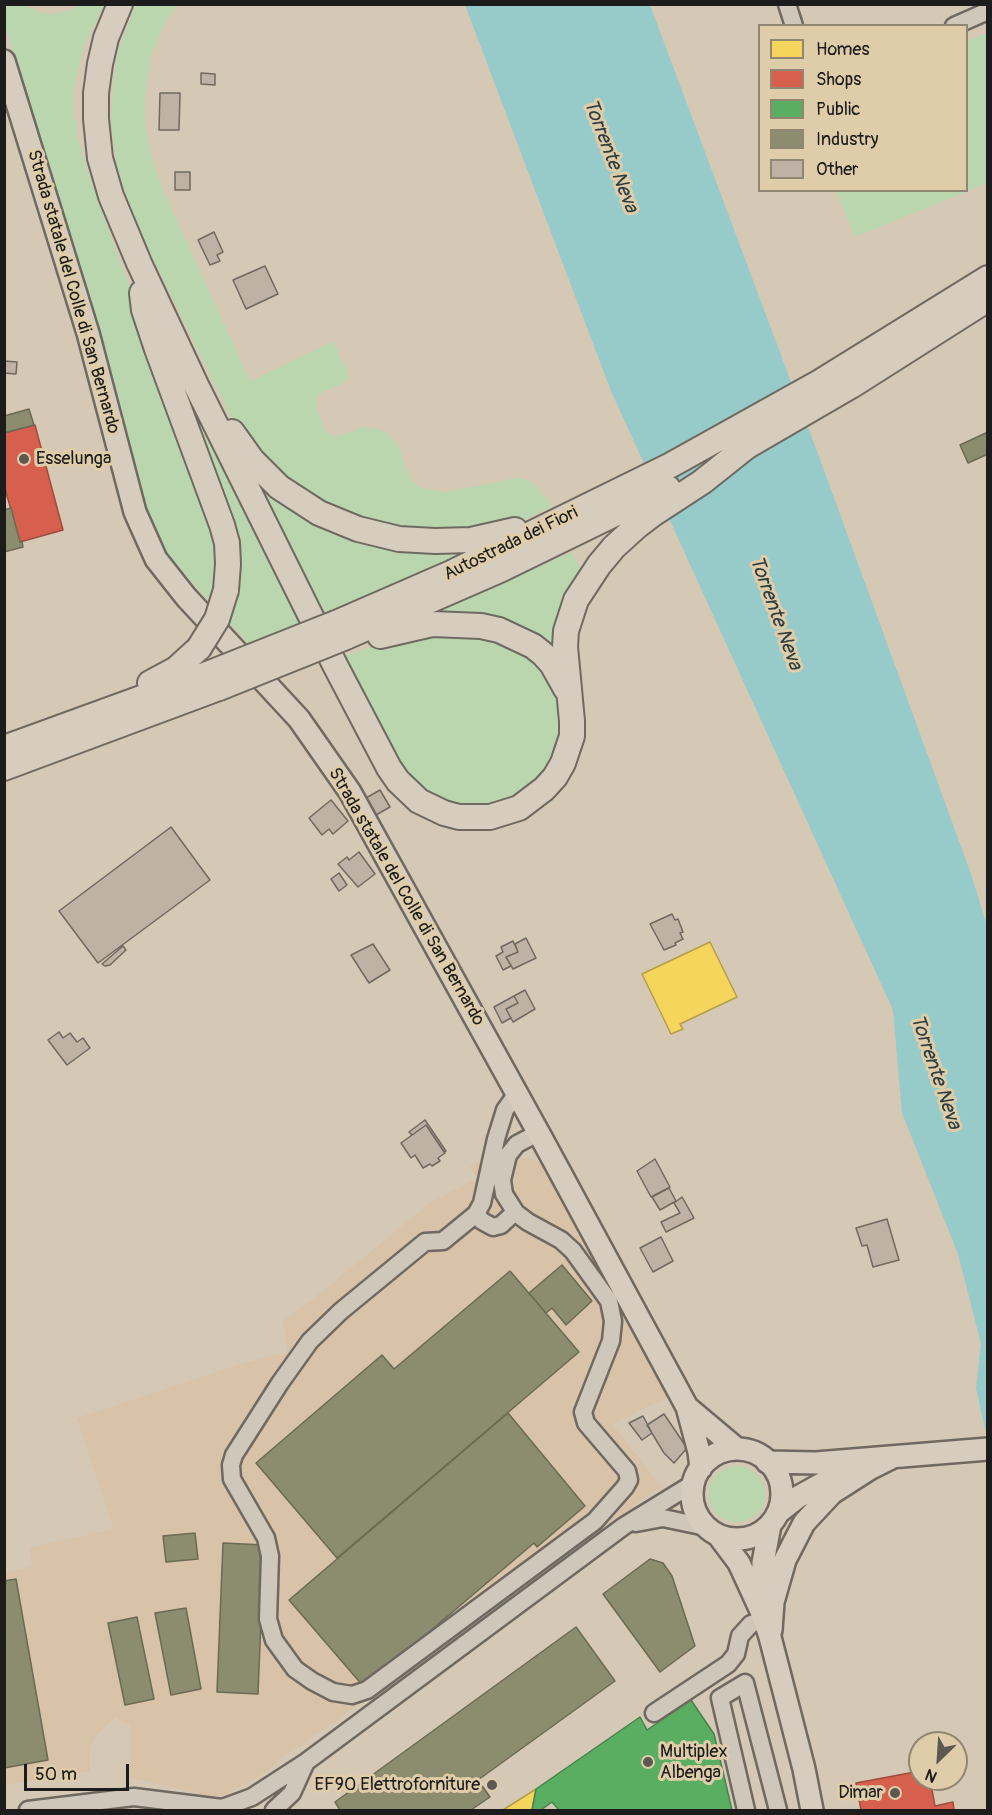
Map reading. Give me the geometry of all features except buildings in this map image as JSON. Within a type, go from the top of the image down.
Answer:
[{"type":"highway","points":[[120,4],[106,38],[96,93],[96,119],[104,175],[139,263],[196,385],[335,665],[389,768],[398,781],[419,801],[444,813],[459,817],[490,817],[505,813],[532,800],[555,777],[569,750],[573,721],[565,647],[566,631],[576,600],[606,556],[636,527],[652,513],[702,482],[746,447]]},
{"type":"highway","points":[[54,730],[108,700],[162,678],[176,669],[199,648],[217,619],[226,590],[228,564],[222,525],[144,310],[139,263]]},
{"type":"highway","name":"Autostrada dei Fiori","points":[[582,520],[772,410],[987,278]]},
{"type":"highway","name":"Autostrada dei Fiori","points":[[4,768],[215,681],[276,666],[343,636],[450,573],[582,520],[746,447],[851,386],[987,299]]},
{"type":"highway","points":[[196,385],[252,460],[279,487],[319,513],[358,529],[399,539],[471,540],[582,520]]},
{"type":"highway","points":[[343,636],[395,632],[432,624],[481,626],[499,630],[533,646],[552,664],[571,696]]},
{"type":"highway","name":"Autostrada dei Fiori","points":[[4,748],[54,730],[215,681],[343,636]]},
{"type":"main road","name":"Strada statale del Colle di San Bernardo","points":[[4,61],[88,333],[135,512],[156,559],[186,597],[299,719],[350,792],[517,1093],[687,1407],[699,1452],[697,1476]]},
{"type":"main road","name":"Strada statale del Colle di San Bernardo","points":[[687,1407],[737,1449]]},
{"type":"main road","points":[[765,1623],[763,1563],[774,1519],[782,1501],[782,1488],[778,1475],[767,1462],[749,1451],[737,1449],[717,1455],[697,1476],[693,1499],[697,1514],[739,1563],[765,1623],[804,1769],[811,1810]]},
{"type":"main road","points":[[767,1462],[816,1463],[987,1449]]},
{"type":"main road","points":[[765,1623],[785,1560],[804,1523],[832,1493],[891,1458]]},
{"type":"main road","points":[[712,1531],[732,1539],[746,1539],[759,1534],[798,1497],[825,1482],[871,1468]]},
{"type":"street","points":[[787,4],[793,24]]},
{"type":"street","points":[[958,24],[987,11]]},
{"type":"street","points":[[517,1093],[505,1110],[482,1203],[476,1214],[443,1241],[425,1242],[340,1311],[310,1341],[234,1455],[231,1465],[232,1479],[266,1538],[270,1556],[268,1619],[274,1640],[295,1669],[333,1692],[352,1695],[367,1690],[595,1521],[629,1480],[627,1472],[586,1423],[583,1412],[611,1341],[614,1321],[609,1301],[573,1251],[561,1240],[515,1212],[504,1194],[502,1180],[508,1155],[517,1144],[538,1133]]},
{"type":"street","points":[[476,1214],[482,1221],[493,1227],[505,1222],[515,1212]]},
{"type":"street","points":[[28,1810],[134,1797],[223,1809],[252,1797],[306,1762],[624,1526],[697,1476]]},
{"type":"street","points":[[624,1526],[663,1518],[712,1531]]},
{"type":"street","points":[[654,1713],[728,1664],[736,1654],[740,1636],[751,1624],[765,1623]]},
{"type":"street","points":[[736,1654],[778,1810]]},
{"type":"street","points":[[745,1683],[720,1698],[746,1810]]},
{"type":"street","points":[[274,1810],[292,1793],[306,1762]]},
{"type":"shaded area","points":[[524,1158],[542,1164],[668,1397],[612,1424],[661,1486],[299,1747],[276,1761],[277,1764],[222,1796],[207,1796],[130,1777],[130,1726],[116,1717],[98,1733],[90,1747],[90,1771],[5,1785],[5,1573],[33,1566],[29,1548],[114,1529],[77,1418],[244,1363],[288,1352],[283,1321],[430,1203],[477,1179],[470,1167],[482,1160],[512,1169],[514,1162]]},
{"type":"green space","points":[[4,5],[25,5],[38,12],[53,14],[69,11],[79,5],[104,5],[85,43],[74,86],[74,114],[78,139],[89,176],[187,445],[221,564],[214,607],[169,555],[151,530],[53,178],[8,35]]},
{"type":"green space","points":[[136,5],[177,5],[166,21],[151,55],[145,96],[145,121],[151,158],[162,188],[250,381],[334,341],[341,361],[347,368],[348,378],[317,397],[316,407],[326,432],[334,436],[344,435],[361,427],[379,429],[387,433],[399,447],[410,479],[426,489],[445,492],[517,478],[526,479],[533,483],[553,506],[520,522],[490,531],[399,534],[308,500],[253,449],[229,413],[138,228],[118,172],[111,125],[113,87],[119,48]]},
{"type":"green space","points":[[987,33],[987,183],[968,191],[968,41]]},
{"type":"green space","points":[[836,192],[965,192],[855,237]]},
{"type":"green space","points":[[165,345],[304,621],[249,644],[228,621],[233,607]]},
{"type":"green space","points":[[265,486],[274,494],[468,551],[468,554],[322,614],[259,489]]},
{"type":"green space","points":[[572,552],[583,575],[558,656],[435,613]]},
{"type":"green space","points":[[487,634],[533,655],[557,689],[563,731],[553,762],[528,793],[495,808],[444,804],[406,777],[343,657],[406,637]]},
{"type":"green space","points":[[737,1466],[748,1468],[757,1474],[763,1483],[765,1494],[763,1505],[757,1514],[748,1520],[737,1522],[726,1520],[717,1514],[711,1505],[709,1494],[711,1483],[717,1474],[726,1468]]},
{"type":"water","name":"Torrente Neva","points":[[465,5],[650,5],[821,462],[971,874],[987,926],[987,1437],[976,1388],[981,1344],[958,1254],[902,1113],[893,1010],[611,391]]},
{"type":"place","name":"Esselunga","points":[[24,459]]},
{"type":"place","name":"Multiplex Albenga","points":[[648,1762]]},
{"type":"place","name":"EF90 Elettroforniture","points":[[492,1785]]},
{"type":"place","name":"Dimar","points":[[895,1793]]}]
